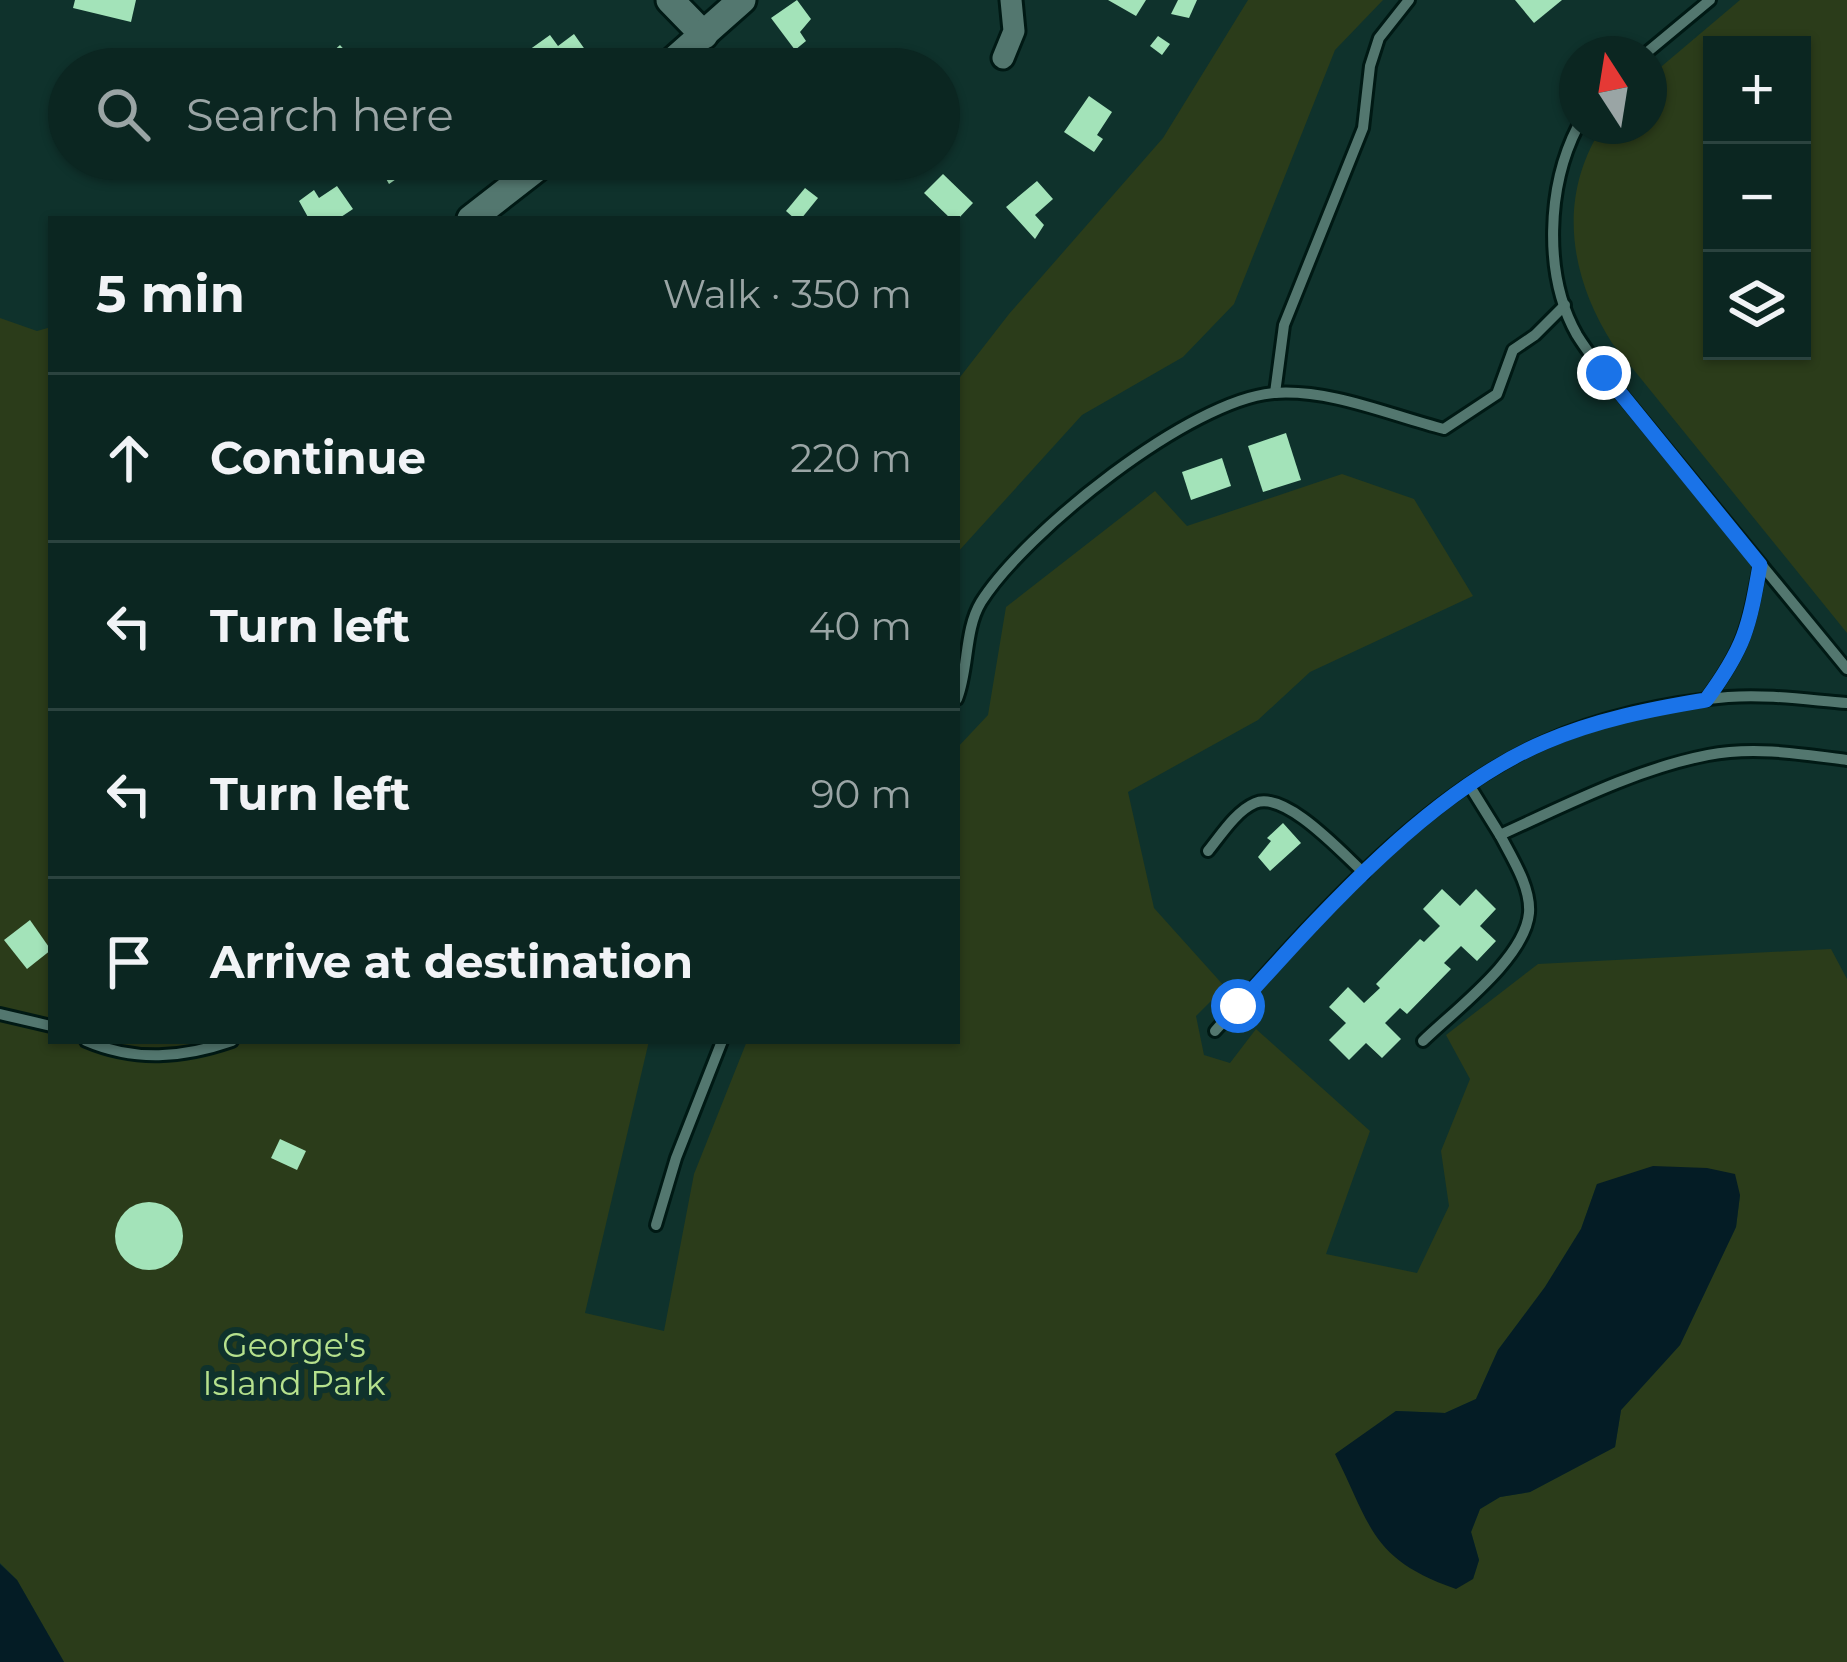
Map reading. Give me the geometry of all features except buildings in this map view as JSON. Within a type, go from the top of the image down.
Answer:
[{"type":"street","points":[[670,0],[704,35]]},
{"type":"street","points":[[689,48],[742,0]]},
{"type":"street","points":[[1003,58],[1014,31],[1011,0]]},
{"type":"street","points":[[475,216],[521,180]]},
{"type":"lane","points":[[1275,393],[1284,325],[1363,128],[1378,38],[1409,0]]},
{"type":"lane","points":[[1667,36],[1710,0]]},
{"type":"lane","points":[[1571,144],[1558,180],[1554,237],[1558,287],[1576,333],[1847,669]]},
{"type":"lane","points":[[960,684],[973,619],[982,600],[1052,521],[1133,459],[1222,404],[1275,393],[1353,401],[1444,429],[1497,394],[1513,350],[1565,305]]},
{"type":"lane","points":[[1706,700],[1749,629],[1760,565]]},
{"type":"lane","points":[[1215,1031],[1364,873],[1469,784],[1542,742],[1611,719],[1706,700],[1774,697],[1847,703]]},
{"type":"lane","points":[[1500,835],[1601,789],[1709,755],[1780,751],[1847,760]]},
{"type":"lane","points":[[1424,1041],[1510,955],[1523,938],[1530,910],[1521,876],[1469,784]]},
{"type":"lane","points":[[1208,850],[1242,812],[1258,802],[1275,800],[1364,873]]},
{"type":"lane","points":[[0,1015],[48,1025]]},
{"type":"lane","points":[[93,1044],[154,1057],[223,1044]]},
{"type":"lane","points":[[656,1226],[676,1158],[721,1044]]},
{"type":"green space","points":[[1248,0],[1383,0],[1335,50],[1234,304],[1183,357],[1082,415],[960,550],[960,377],[1163,138]]},
{"type":"green space","points":[[1740,0],[1847,0],[1847,633],[1612,343],[1597,317],[1578,263],[1574,235],[1574,207],[1593,144],[1667,144],[1667,62]]},
{"type":"green space","name":"George's Island Park","points":[[0,318],[37,331],[48,328],[48,1044],[648,1044],[585,1313],[664,1331],[694,1174],[746,1044],[960,1044],[960,745],[988,715],[1006,607],[1155,491],[1187,526],[1342,474],[1414,499],[1473,596],[1310,672],[1258,720],[1128,792],[1154,908],[1225,987],[1196,1016],[1204,1055],[1230,1063],[1256,1029],[1370,1131],[1326,1254],[1417,1273],[1449,1206],[1441,1151],[1470,1079],[1446,1035],[1538,964],[1831,949],[1847,979],[1847,1662],[64,1662],[17,1580],[0,1563]],"holes":[[[1597,1184],[1740,1195],[1736,1227],[1680,1345],[1621,1410],[1615,1447],[1530,1492],[1500,1497],[1480,1509],[1471,1532],[1479,1560],[1473,1579],[1356,1496],[1336,1454],[1396,1411],[1445,1413],[1476,1399],[1498,1350],[1581,1229]]]},
{"type":"water","points":[[1653,1166],[1735,1174],[1740,1195],[1736,1227],[1680,1345],[1621,1410],[1615,1447],[1530,1492],[1500,1497],[1480,1509],[1471,1532],[1479,1560],[1473,1579],[1456,1589],[1406,1566],[1367,1521],[1335,1454],[1396,1411],[1445,1413],[1476,1399],[1498,1350],[1581,1229],[1597,1184]]},
{"type":"water","points":[[0,1564],[17,1580],[64,1662],[0,1662]]},
{"type":"route","points":[[1238,1006],[1377,860],[1469,784],[1542,742],[1611,719],[1706,700],[1728,670],[1749,629],[1760,565],[1604,373]]}]
